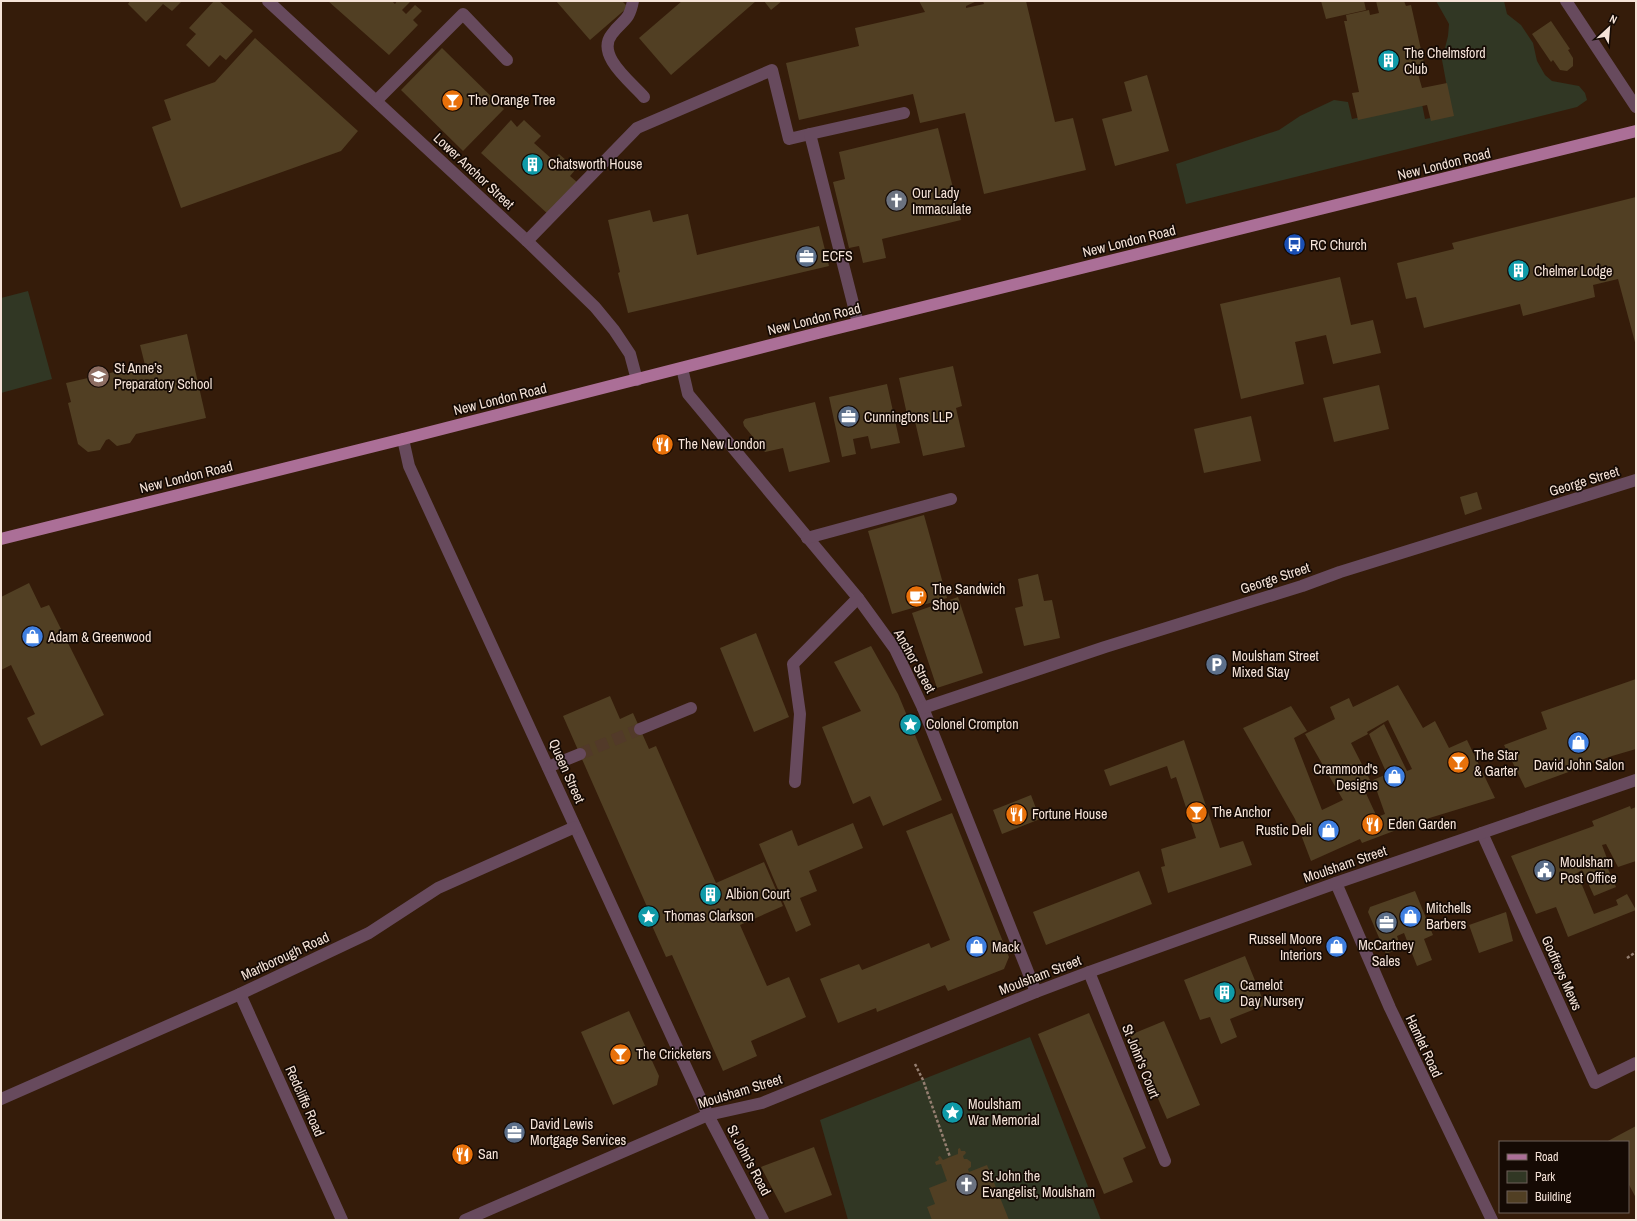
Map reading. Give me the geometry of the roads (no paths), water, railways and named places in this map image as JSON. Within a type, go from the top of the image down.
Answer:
[{"type":"main road","name":"New London Road","points":[[1,540],[858,323],[1636,132]]},
{"type":"street","name":"Lower Anchor Street","points":[[268,1],[377,100],[595,307],[614,330],[630,354],[637,380]]},
{"type":"street","points":[[633,1],[631,11],[626,20],[612,34],[608,43],[608,52],[612,62],[644,97]]},
{"type":"street","points":[[1566,1],[1636,107]]},
{"type":"street","points":[[377,100],[463,14],[507,60]]},
{"type":"street","points":[[527,241],[637,128],[772,70],[789,139],[904,113]]},
{"type":"street","points":[[810,134],[858,323]]},
{"type":"street","name":"Anchor Street","points":[[682,368],[688,394],[858,598],[895,649],[923,708],[1036,992]]},
{"type":"street","name":"Queen Street","points":[[403,439],[409,466],[708,1114]]},
{"type":"street","name":"George Street","points":[[923,708],[1105,647],[1636,480]]},
{"type":"street","points":[[807,538],[952,499]]},
{"type":"street","points":[[795,782],[800,714],[793,664],[858,598]]},
{"type":"street","points":[[640,729],[691,708]]},
{"type":"street","points":[[548,767],[580,754]]},
{"type":"street","name":"Moulsham Street","points":[[465,1220],[708,1114],[762,1103],[1089,972],[1336,883],[1636,780]]},
{"type":"street","name":"Marlborough Road","points":[[1,1099],[240,994],[369,933],[438,888],[575,827]]},
{"type":"street","name":"Godfreys Mews","points":[[1482,834],[1595,1083],[1636,1063]]},
{"type":"street","name":"Hamlet Road","points":[[1336,883],[1390,1008],[1492,1220]]},
{"type":"street","name":"St John's Court","points":[[1089,972],[1165,1161]]},
{"type":"street","name":"Redcliffe Road","points":[[240,994],[342,1220]]},
{"type":"street","name":"St John's Road","points":[[708,1114],[763,1220]]},
{"type":"tunnel","points":[[580,754],[640,729]]},
{"type":"place","name":"The Chelmsford Club","points":[[1388,61]]},
{"type":"place","name":"The Orange Tree","points":[[453,100]]},
{"type":"place","name":"Chatsworth House","points":[[532,164]]},
{"type":"place","name":"Our Lady Immaculate","points":[[897,201]]},
{"type":"place","name":"RC Church","points":[[1294,245]]},
{"type":"place","name":"ECFS","points":[[806,256]]},
{"type":"place","name":"Chelmer Lodge","points":[[1518,271]]},
{"type":"place","name":"St Anne’s Preparatory School","points":[[99,376]]},
{"type":"place","name":"Cunningtons LLP","points":[[848,417]]},
{"type":"place","name":"The New London","points":[[663,444]]},
{"type":"place","name":"The Sandwich Shop","points":[[917,597]]},
{"type":"place","name":"Adam & Greenwood","points":[[33,637]]},
{"type":"place","name":"Moulsham Street Mixed Stay","points":[[1217,664]]},
{"type":"place","name":"Colonel Crompton","points":[[911,724]]},
{"type":"place","name":"David John Salon","points":[[1579,743]]},
{"type":"place","name":"The Star & Garter","points":[[1458,763]]},
{"type":"place","name":"Crammond's Designs","points":[[1394,777]]},
{"type":"place","name":"The Anchor","points":[[1197,812]]},
{"type":"place","name":"Fortune House","points":[[1016,814]]},
{"type":"place","name":"Eden Garden","points":[[1372,824]]},
{"type":"place","name":"Rustic Deli","points":[[1328,830]]},
{"type":"place","name":"Moulsham Post Office","points":[[1544,870]]},
{"type":"place","name":"Albion Court","points":[[710,894]]},
{"type":"place","name":"Thomas Clarkson","points":[[648,916]]},
{"type":"place","name":"Mitchells Barbers","points":[[1411,916]]},
{"type":"place","name":"McCartney Sales","points":[[1386,923]]},
{"type":"place","name":"Mack","points":[[977,947]]},
{"type":"place","name":"Russell Moore Interiors","points":[[1337,947]]},
{"type":"place","name":"Camelot Day Nursery","points":[[1225,993]]},
{"type":"place","name":"The Cricketers","points":[[620,1054]]},
{"type":"place","name":"Moulsham War Memorial","points":[[952,1112]]},
{"type":"place","name":"David Lewis Mortgage Services","points":[[514,1132]]},
{"type":"place","name":"San","points":[[463,1154]]},
{"type":"place","name":"St John the Evangelist, Moulsham","points":[[966,1184]]}]
